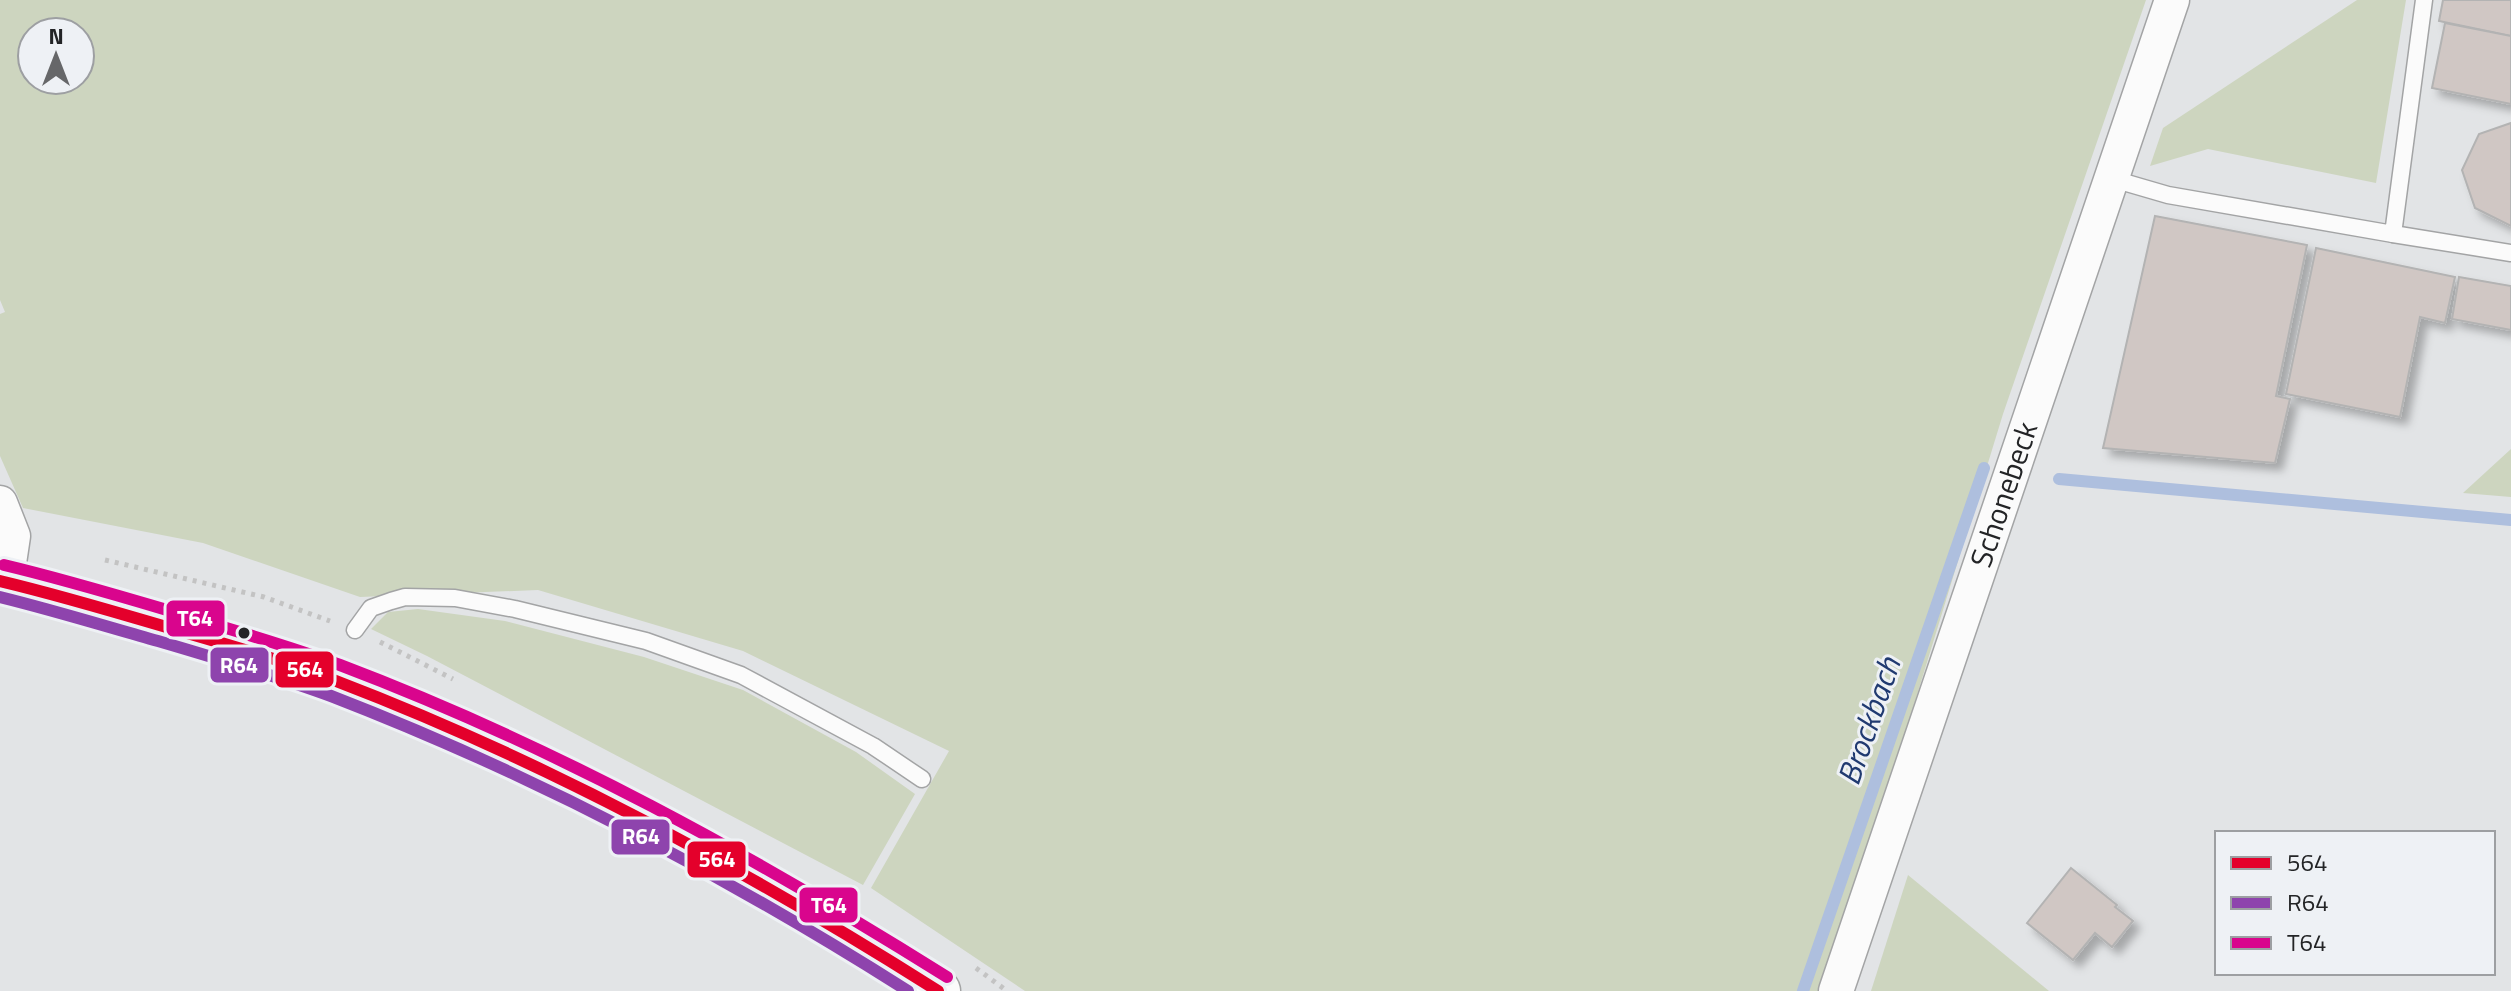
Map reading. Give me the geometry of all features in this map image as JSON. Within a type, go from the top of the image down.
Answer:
[{"type":"main road","points":[[3,582],[201,637],[321,676],[529,762],[684,839],[870,947],[938,991]]},
{"type":"street","name":"Schonebeck","points":[[1836,991],[2172,0]]},
{"type":"street","points":[[0,503],[13,536],[3,582]]},
{"type":"lane","points":[[2393,234],[2424,0]]},
{"type":"lane","points":[[2113,179],[2168,195],[2511,253]]},
{"type":"lane","points":[[355,630],[371,608],[391,601],[405,597],[455,598],[515,609],[646,641],[741,675],[873,746],[922,779]]},
{"type":"green space","points":[[0,0],[2146,0],[2003,414],[1894,770],[1819,991],[1025,991],[871,888],[949,751],[743,651],[538,590],[360,597],[203,543],[23,508],[0,456],[0,314],[5,312],[0,300]]},
{"type":"green space","points":[[2357,0],[2406,0],[2376,183],[2208,149],[2150,166],[2163,128]]},
{"type":"green space","points":[[2511,449],[2511,497],[2463,493]]},
{"type":"green space","points":[[418,609],[505,621],[644,657],[743,690],[856,752],[915,794],[863,885],[371,629],[388,612]]},
{"type":"green space","points":[[1908,875],[2049,991],[1871,991]]},
{"type":"building","points":[[2443,0],[2511,0],[2511,36],[2439,21]]},
{"type":"building","points":[[2445,23],[2511,36],[2511,104],[2432,88]]},
{"type":"building","points":[[2511,123],[2511,226],[2475,208],[2462,170],[2479,134]]},
{"type":"building","points":[[2155,216],[2307,245],[2276,396],[2290,399],[2275,463],[2103,448]]},
{"type":"building","points":[[2316,248],[2455,277],[2445,323],[2420,317],[2400,417],[2286,394]]},
{"type":"building","points":[[2459,277],[2511,286],[2511,330],[2452,319]]},
{"type":"building","points":[[2071,868],[2133,921],[2112,947],[2095,933],[2073,960],[2027,923]]},
{"type":"waterway","name":"Brockbach","points":[[1803,991],[1984,468]]},
{"type":"waterway","name":"Brockbach","points":[[2059,479],[2511,520]]},
{"type":"transit line","name":"T64","points":[[4,565],[297,650],[498,731],[727,846],[947,977]]},
{"type":"transit line","name":"564","points":[[0,581],[272,658],[336,681],[493,747],[719,861],[938,991]]},
{"type":"transit line","name":"R64","points":[[0,597],[267,674],[406,726],[627,829],[769,907],[908,991]]}]
